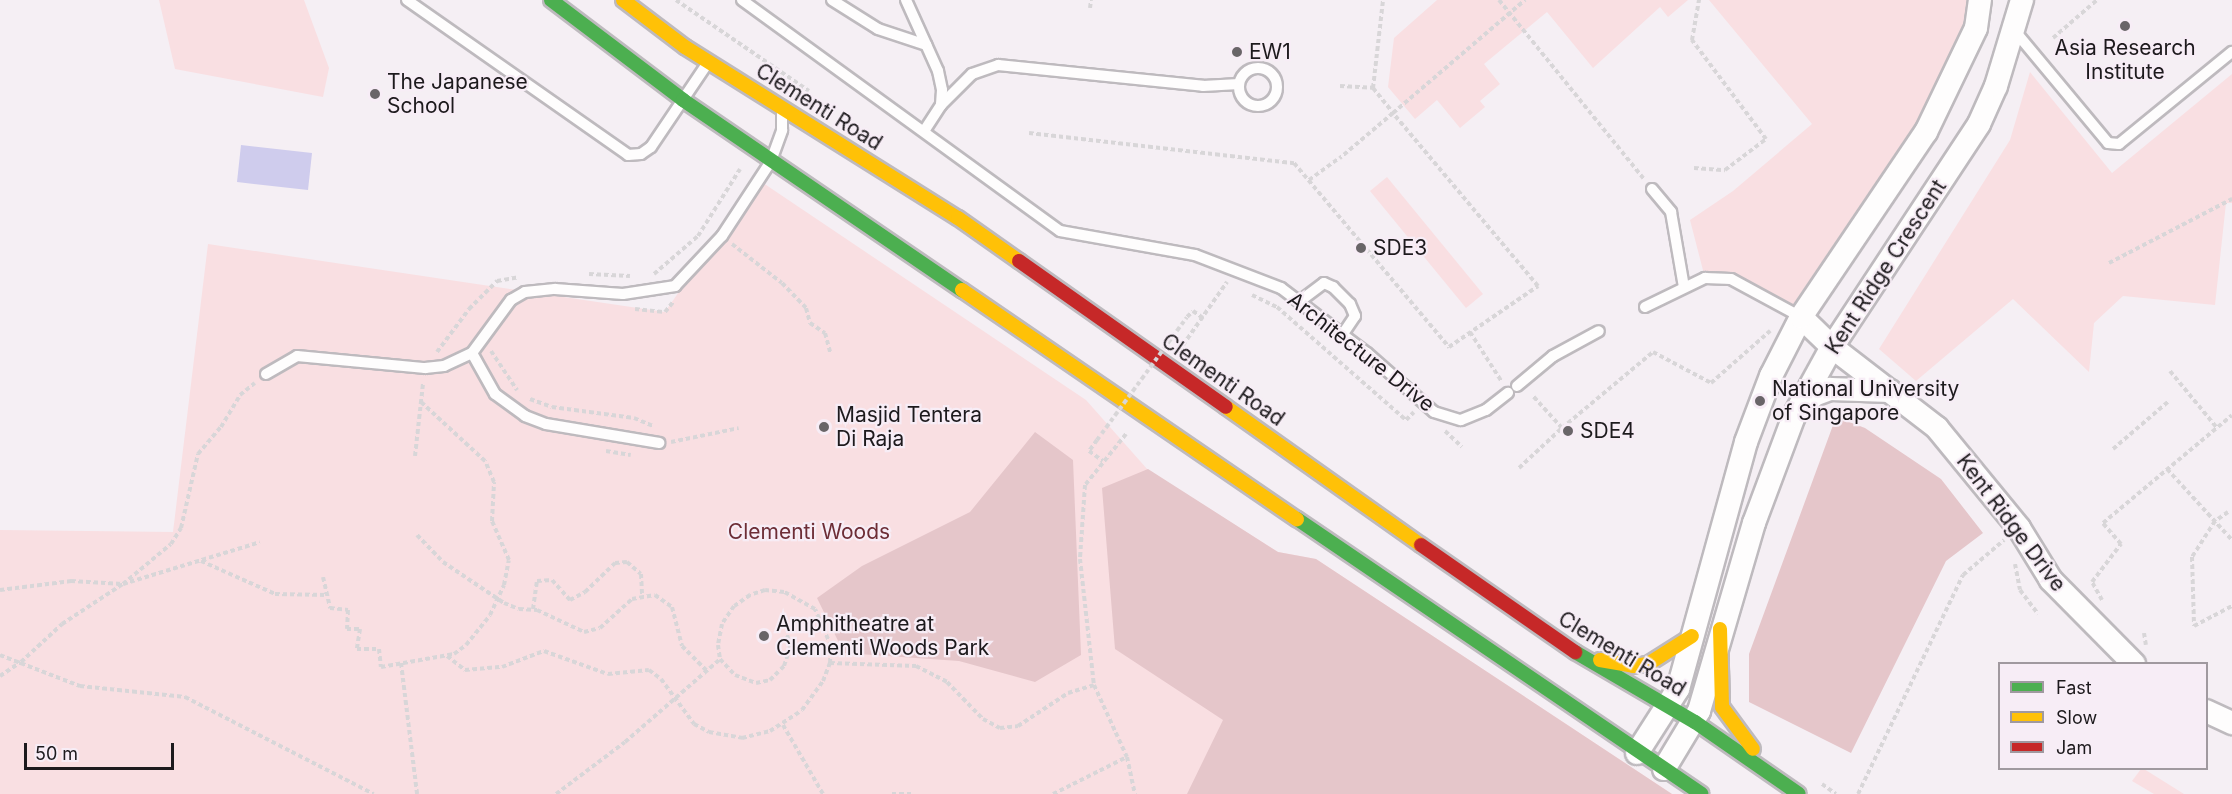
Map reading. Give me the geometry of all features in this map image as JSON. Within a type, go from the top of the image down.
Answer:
[{"type":"main road","points":[[551,0],[767,166],[1701,794]]},
{"type":"main road","name":"Clementi Road","points":[[623,0],[709,62],[782,110],[958,218],[1565,646],[1695,722],[1798,794]]},
{"type":"main road","points":[[1720,629],[1722,707],[1728,720],[1778,779]]},
{"type":"main road","points":[[1565,646],[1592,657],[1633,666],[1664,657],[1692,636]]},
{"type":"street","name":"Kent Ridge Crescent","points":[[1637,753],[1678,689],[1746,442],[1771,376],[1801,317],[1926,132],[1976,28],[1980,0]]},
{"type":"street","name":"Kent Ridge Crescent","points":[[1664,769],[1695,722],[1720,629],[1761,501],[1794,416],[1832,347],[1979,124],[2014,30],[2022,0]]},
{"type":"street","name":"Kent Ridge Drive","points":[[1801,317],[1832,347],[1937,428],[2019,528],[2051,580],[2087,628],[2133,662]]},
{"type":"street","points":[[1794,416],[1814,395],[1830,389],[1891,391]]},
{"type":"street","points":[[2208,712],[2232,723]]},
{"type":"lane","points":[[407,0],[628,155],[641,154],[651,147],[709,62]]},
{"type":"lane","name":"Architecture Drive","points":[[742,0],[924,130],[999,190],[1060,231],[1195,255],[1236,269],[1300,301],[1434,412],[1461,420],[1486,410],[1553,356],[1599,332]]},
{"type":"lane","points":[[832,0],[878,28],[926,45]]},
{"type":"lane","points":[[906,0],[938,71],[941,105]]},
{"type":"lane","points":[[2014,30],[2108,143],[2119,144],[2232,52]]},
{"type":"lane","points":[[924,130],[941,105],[972,74],[998,65],[1203,86],[1239,84]]},
{"type":"lane","points":[[266,374],[297,356],[425,368],[444,366],[472,353],[485,340],[511,300],[525,292],[555,289],[623,294],[675,286],[722,236],[767,166],[782,130],[782,110]]},
{"type":"lane","points":[[1652,189],[1671,212],[1684,287]]},
{"type":"lane","points":[[1645,307],[1705,278],[1731,279],[1801,317]]},
{"type":"lane","points":[[1300,301],[1324,283],[1333,287],[1350,304],[1355,316],[1342,334]]},
{"type":"lane","points":[[472,353],[495,394],[525,416],[546,424],[659,443]]},
{"type":"path","points":[[676,0],[761,57]]},
{"type":"path","points":[[1090,8],[1091,0]]},
{"type":"path","points":[[1372,88],[1383,0]]},
{"type":"path","points":[[1499,0],[1652,189]]},
{"type":"path","points":[[1308,180],[1341,157],[1526,0]]},
{"type":"path","points":[[1694,168],[1725,170],[1766,139],[1692,40],[1699,0]]},
{"type":"path","points":[[2053,38],[2097,0]]},
{"type":"path","points":[[1029,133],[1294,163],[1449,346],[1538,285],[1372,88],[1340,86]]},
{"type":"path","points":[[650,277],[698,236],[746,159],[767,166]]},
{"type":"path","points":[[2109,263],[2232,199]]},
{"type":"path","points":[[722,236],[782,283],[806,308],[810,323],[825,333],[831,351]]},
{"type":"path","points":[[1170,368],[1236,269]]},
{"type":"path","points":[[583,274],[639,277]]},
{"type":"path","points":[[415,456],[425,368],[468,309],[497,281],[531,275]]},
{"type":"path","points":[[1227,282],[1237,287]]},
{"type":"path","points":[[1247,292],[1277,308],[1406,420],[1420,406]]},
{"type":"path","points":[[630,308],[665,312],[680,294]]},
{"type":"path","points":[[1103,460],[1089,450],[1187,317],[1193,311],[1203,318]]},
{"type":"path","points":[[1519,468],[1562,428],[1653,352],[1711,384],[1777,324]]},
{"type":"path","points":[[1470,332],[1512,389]]},
{"type":"path","points":[[485,340],[506,377],[525,398],[552,407],[645,421],[654,426],[659,443],[739,428]]},
{"type":"path","points":[[2170,371],[2217,428]]},
{"type":"path","points":[[0,676],[21,662],[62,624],[123,584],[176,537],[194,462],[240,395]]},
{"type":"path","points":[[1533,396],[1562,428]]},
{"type":"path","points":[[2113,449],[2169,401]]},
{"type":"path","points":[[323,577],[330,608],[348,610],[347,629],[360,630],[357,649],[379,649],[381,667],[447,656],[466,645],[478,631],[496,598],[509,560],[502,537],[492,521],[496,492],[491,473],[484,461],[421,402]]},
{"type":"path","points":[[2092,582],[2121,544],[2103,523],[2232,416]]},
{"type":"path","points":[[1437,423],[1462,447]]},
{"type":"path","points":[[1112,450],[1091,474],[1081,500],[1081,590],[1094,685],[1127,757],[1135,794]]},
{"type":"path","points":[[2167,469],[2232,540]]},
{"type":"path","points":[[2228,512],[2215,521],[2192,558],[2194,626],[2232,606]]},
{"type":"path","points":[[2001,529],[2011,543]]},
{"type":"path","points":[[417,535],[443,562],[496,598],[519,609],[533,609],[569,627],[593,631],[642,595],[655,595],[672,608],[682,646],[707,671]]},
{"type":"path","points":[[0,590],[71,580],[123,584],[261,543]]},
{"type":"path","points":[[1858,794],[1963,575],[2000,543]]},
{"type":"path","points":[[2013,555],[2020,590],[2038,614]]},
{"type":"path","points":[[201,561],[275,594],[327,595]]},
{"type":"path","points":[[533,609],[537,581],[552,580],[570,600],[585,592],[615,563],[627,562],[641,574],[642,595]]},
{"type":"path","points":[[447,656],[454,665],[478,671],[502,667],[544,651],[608,674],[645,669],[658,675],[694,724],[720,735],[742,738],[762,734],[783,725],[812,698],[830,663],[827,631],[815,609],[794,595],[765,590],[741,601],[725,618],[718,638],[720,659],[740,679],[756,683],[770,680],[787,660],[787,634]]},
{"type":"path","points":[[0,655],[80,686],[184,697],[374,794]]},
{"type":"path","points":[[556,794],[675,700],[720,659]]},
{"type":"path","points":[[401,663],[417,794]]},
{"type":"path","points":[[830,663],[916,666],[947,682],[984,719],[1000,728],[1018,726],[1068,693],[1094,685]]},
{"type":"path","points":[[783,725],[823,794]]},
{"type":"path","points":[[1053,794],[1127,757]]},
{"type":"path","points":[[1819,782],[1836,794]]},
{"type":"path","points":[[892,794],[912,794]]},
{"type":"green space","points":[[159,0],[304,0],[329,68],[323,97],[175,69]]},
{"type":"green space","points":[[1437,0],[1688,0],[1668,17],[1660,7],[1593,68],[1547,12],[1484,64],[1500,84],[1480,101],[1485,107],[1460,128],[1437,100],[1415,119],[1388,87],[1394,38]]},
{"type":"green space","points":[[1709,0],[1980,0],[1953,81],[1801,317],[1731,279],[1705,278],[1690,220],[1733,191],[1812,124]]},
{"type":"green space","points":[[2030,72],[2112,173],[2232,74],[2232,203],[2226,203],[2215,305],[2123,296],[2094,323],[2089,372],[2013,299],[1916,381],[1879,349],[2010,140]]},
{"type":"green space","points":[[1387,177],[1483,294],[1466,308],[1370,191]]},
{"type":"green space","name":"Clementi Woods","points":[[757,179],[1086,400],[1148,470],[1278,552],[1316,559],[1672,794],[0,794],[0,530],[173,532],[208,244],[665,312]]},
{"type":"green space","points":[[2140,770],[2146,770],[2184,794],[2154,794],[2132,781]]},
{"type":"shaded area","points":[[241,145],[312,153],[308,190],[237,182]]},
{"type":"shaded area","points":[[1836,417],[1865,428],[1941,479],[1983,533],[1946,561],[1851,753],[1749,702],[1749,654]]},
{"type":"shaded area","points":[[1035,432],[1073,460],[1081,655],[1035,682],[959,661],[844,653],[817,598],[862,566],[970,512]]},
{"type":"shaded area","points":[[1148,469],[1278,552],[1316,559],[1672,794],[1187,794],[1223,720],[1115,649],[1102,488]]},
{"type":"traffic: fast","points":[[551,0],[683,100],[962,290]]},
{"type":"traffic: fast","points":[[1297,519],[1701,794]]},
{"type":"traffic: fast","points":[[1575,652],[1695,722],[1799,794]]},
{"type":"traffic: slow","points":[[623,0],[685,47],[958,218],[1019,261]]},
{"type":"traffic: slow","points":[[962,290],[1297,519]]},
{"type":"traffic: slow","points":[[1226,407],[1421,545]]},
{"type":"traffic: slow","points":[[1720,629],[1722,707],[1753,749]]},
{"type":"traffic: slow","points":[[1600,660],[1633,666],[1648,664],[1692,636]]},
{"type":"traffic: jam","points":[[1019,261],[1226,407]]},
{"type":"traffic: jam","points":[[1421,545],[1575,652]]},
{"type":"place","name":"Asia Research Institute","points":[[2125,26]]},
{"type":"place","name":"EW1","points":[[1237,52]]},
{"type":"place","name":"The Japanese School","points":[[375,94]]},
{"type":"place","name":"SDE3","points":[[1361,248]]},
{"type":"place","name":"National University of Singapore","points":[[1760,401]]},
{"type":"place","name":"Masjid Tentera Di Raja","points":[[824,427]]},
{"type":"place","name":"SDE4","points":[[1568,431]]},
{"type":"place","name":"Amphitheatre at Clementi Woods Park","points":[[764,636]]}]
